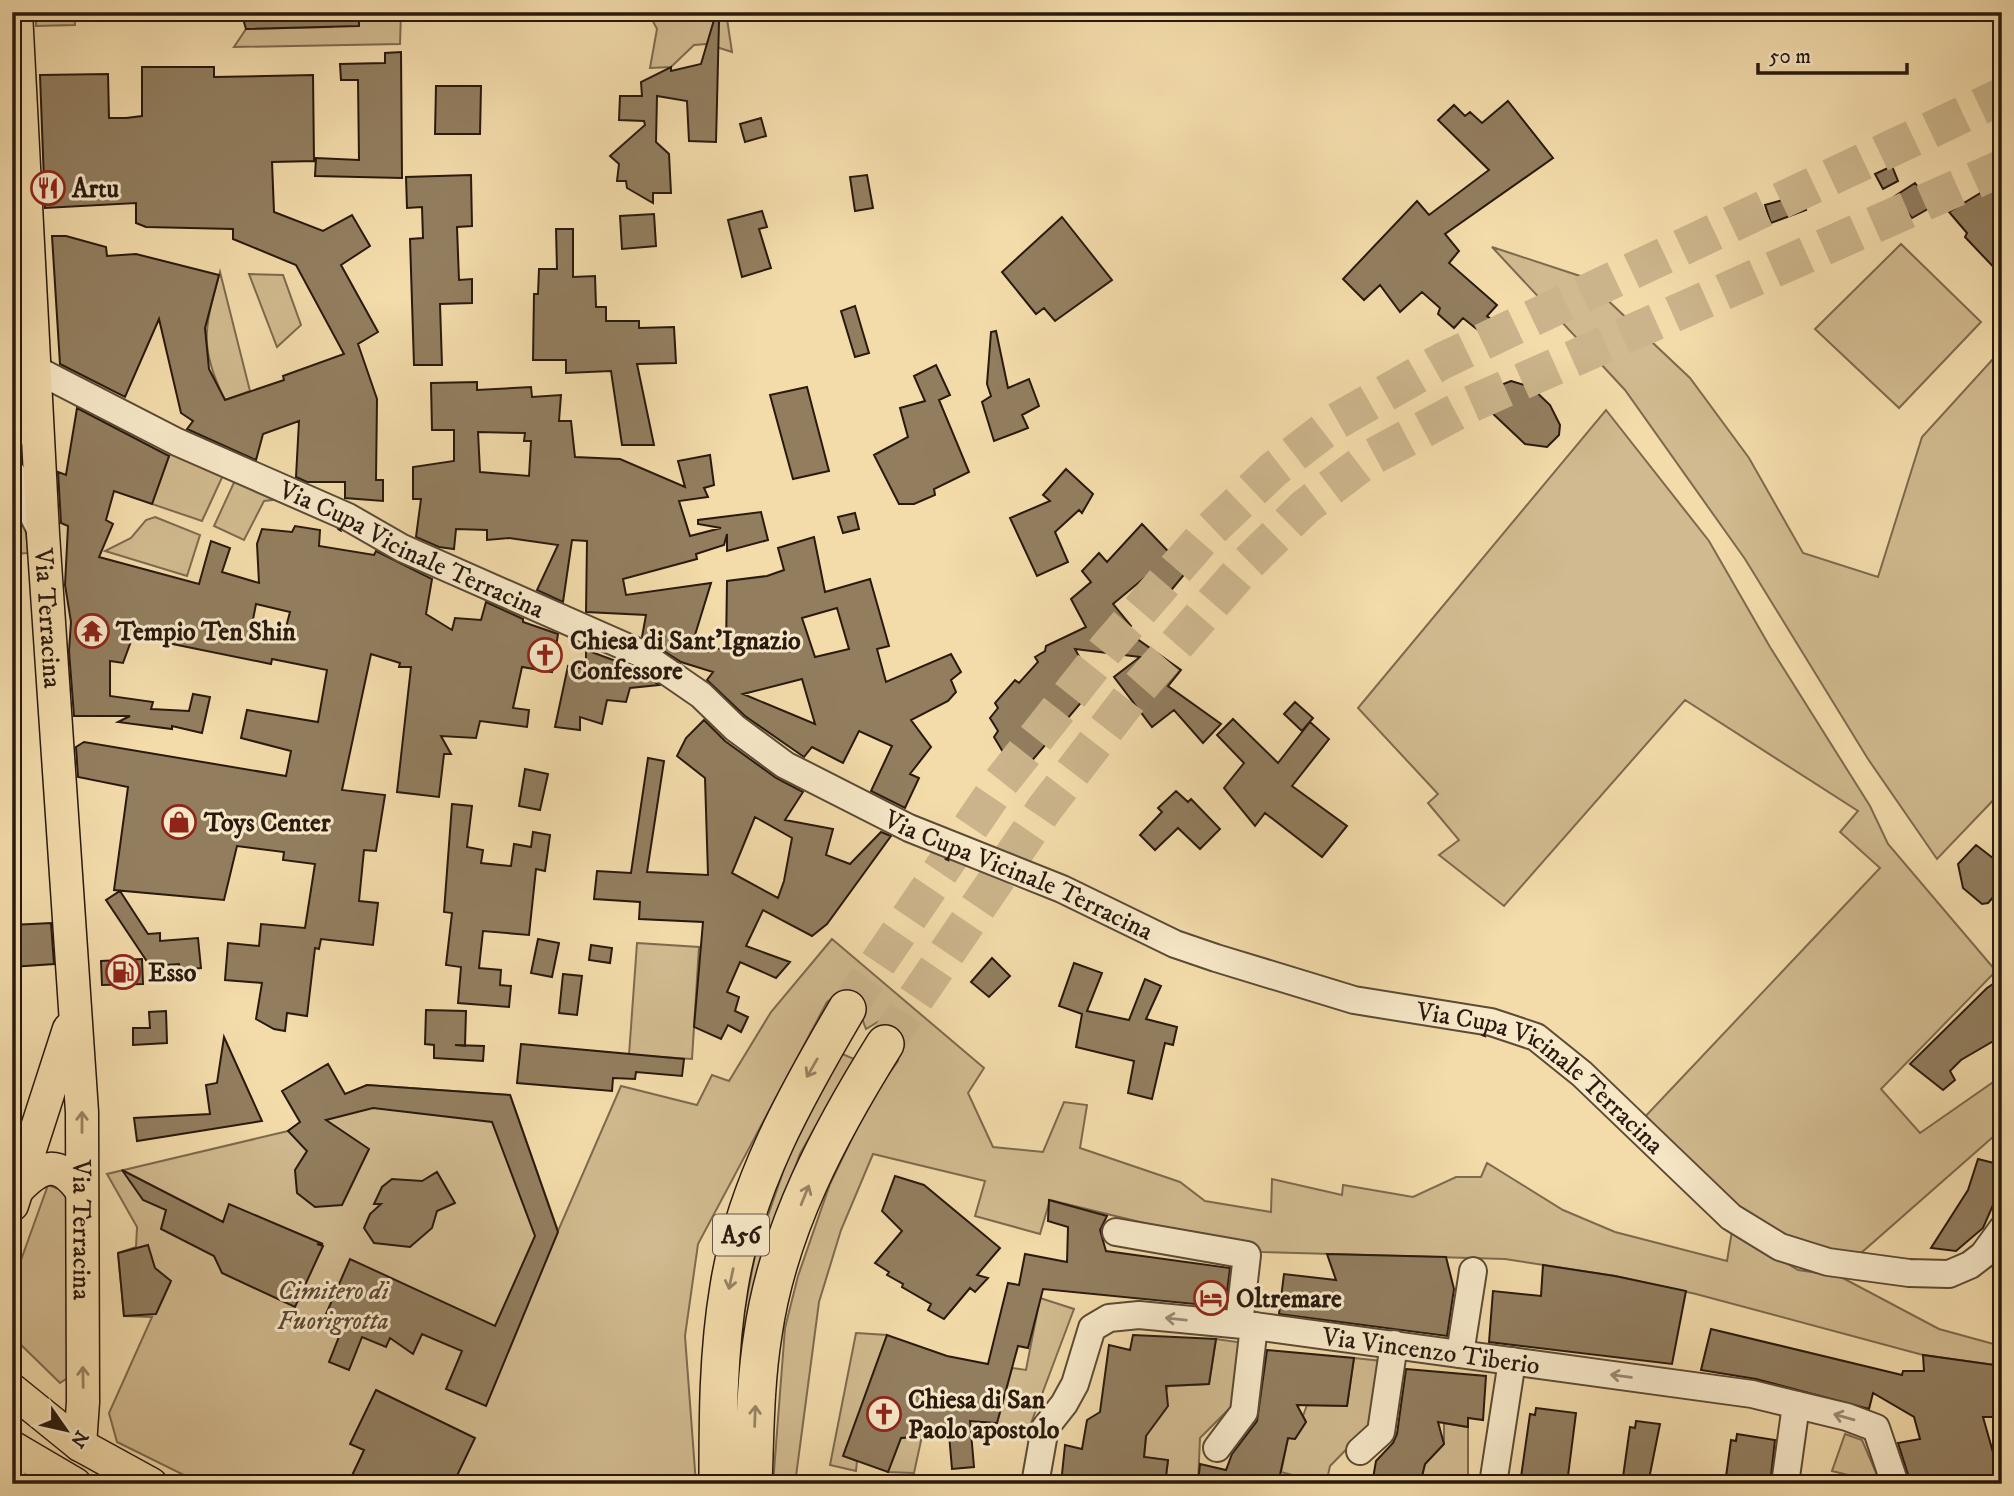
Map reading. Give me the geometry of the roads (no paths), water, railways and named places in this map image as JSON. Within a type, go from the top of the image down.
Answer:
[{"type":"highway","name":"A56","points":[[718,1484],[718,1410],[726,1312],[729,1285],[747,1213],[772,1146],[847,1009]]},
{"type":"highway","name":"A56","points":[[753,1484],[755,1409],[763,1332],[779,1264],[806,1191],[844,1109],[885,1044]]},
{"type":"main road","name":"Via Terracina","points":[[16,12],[33,335],[24,370],[25,430],[43,534],[82,1112],[83,1402],[80,1445]]},
{"type":"main road","name":"Via Terracina","points":[[15,1197],[74,1014]]},
{"type":"main road","points":[[12,1154],[38,1128]]},
{"type":"main road","points":[[15,1197],[30,1176],[49,1168],[73,1179],[81,1190]]},
{"type":"main road","points":[[12,1390],[80,1445],[151,1484]]},
{"type":"main road","points":[[12,1447],[75,1484]]},
{"type":"street","name":"Via Cupa Vicinale Terracina","points":[[24,370],[177,442],[348,517],[402,548],[640,653],[701,695],[735,727],[785,765],[909,828],[1062,889],[1143,930],[1216,958],[1354,1000],[1491,1022],[1536,1037],[1582,1074],[1731,1217],[1780,1247],[1828,1262],[1901,1272],[1949,1275],[1983,1255],[2002,1229]]},
{"type":"street","points":[[12,473],[43,534]]},
{"type":"street","points":[[1116,1232],[1247,1255],[1244,1412],[1217,1448]]},
{"type":"street","points":[[1460,1354],[1473,1271]]},
{"type":"street","name":"Via Vincenzo Tiberio","points":[[1035,1484],[1045,1428],[1064,1404],[1074,1384],[1092,1328],[1109,1318],[1139,1315],[1247,1325],[1752,1394],[1847,1417],[1876,1428],[1895,1484]]},
{"type":"street","points":[[1360,1451],[1381,1433],[1394,1344]]},
{"type":"street","points":[[1493,1484],[1512,1362]]},
{"type":"street","points":[[1785,1484],[1796,1405]]},
{"type":"tunnel","points":[[847,1009],[1001,782],[1107,648],[1207,533],[1273,470],[1335,422],[1442,361],[2002,96]]},
{"type":"tunnel","points":[[885,1044],[1045,808],[1129,699],[1246,565],[1305,507],[1368,459],[1471,404],[2002,168]]},
{"type":"place","name":"Artu","points":[[48,188]]},
{"type":"place","name":"Tempio Ten Shin","points":[[92,631]]},
{"type":"place","name":"Chiesa di Sant'Ignazio Confessore","points":[[545,655]]},
{"type":"place","name":"Toys Center","points":[[179,822]]},
{"type":"place","name":"Esso","points":[[123,972]]},
{"type":"place","name":"Oltremare","points":[[1211,1298]]},
{"type":"place","name":"Chiesa di San Paolo apostolo","points":[[884,1414]]},
{"type":"park label","name":"Cimitero di Fuorigrotta","points":[[333,1305]]}]
